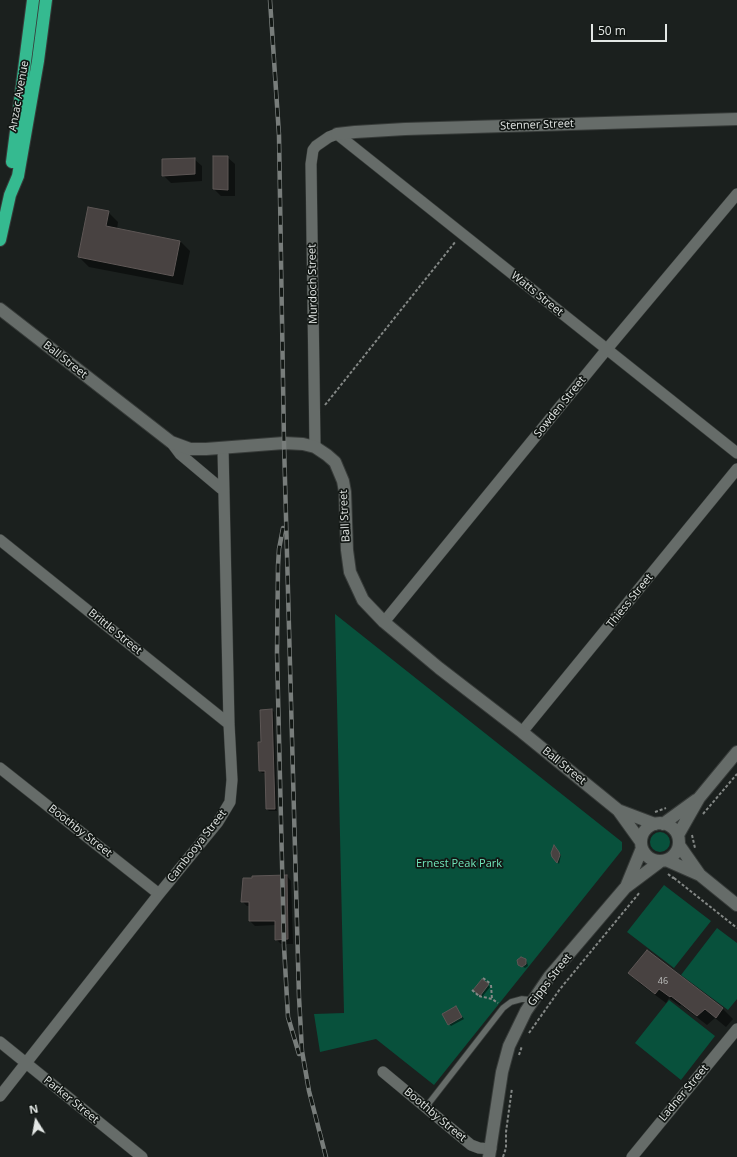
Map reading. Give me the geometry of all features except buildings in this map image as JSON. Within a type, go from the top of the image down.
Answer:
[{"type":"highway","name":"Anzac Avenue","points":[[10,196],[11,174],[33,0]]},
{"type":"highway","name":"Anzac Avenue","points":[[0,240],[10,196],[18,176],[37,69],[46,0]]},
{"type":"main road","name":"Stenner Street","points":[[337,134],[405,129],[737,119]]},
{"type":"main road","name":"Ball Street","points":[[0,309],[171,442],[190,449],[303,444],[315,447],[335,462],[345,492],[346,538],[350,572],[363,600],[384,622],[439,668],[522,732],[618,810],[642,845]]},
{"type":"main road","points":[[664,864],[675,854],[679,840],[699,798],[737,752]]},
{"type":"main road","points":[[699,798],[659,824],[645,831],[642,845],[649,858],[664,864],[700,874]]},
{"type":"main road","name":"Ball Street","points":[[618,810],[659,824]]},
{"type":"main road","points":[[659,824],[672,828],[700,874],[737,905]]},
{"type":"main road","name":"Gipps Street","points":[[625,888],[642,845]]},
{"type":"main road","name":"Gipps Street","points":[[490,1153],[499,1084],[505,1059],[512,1039],[533,1000],[549,977],[625,888],[664,864]]},
{"type":"street","name":"Watts Street","points":[[337,134],[737,453]]},
{"type":"street","name":"Murdoch Street","points":[[315,447],[312,155],[313,150],[321,141],[329,136],[337,134]]},
{"type":"street","name":"Sowden Street","points":[[384,622],[737,194]]},
{"type":"street","points":[[171,442],[180,454],[224,491]]},
{"type":"street","name":"Cambooya Street","points":[[0,1096],[159,894],[218,822],[230,802],[232,780],[229,724],[223,448]]},
{"type":"street","name":"Thiess Street","points":[[522,732],[737,469]]},
{"type":"street","name":"Brittle Street","points":[[0,540],[229,724]]},
{"type":"street","name":"Boothby Street","points":[[0,768],[159,894]]},
{"type":"street","name":"Ladner Street","points":[[632,1157],[737,1029]]},
{"type":"street","name":"Parker Street","points":[[0,1042],[142,1157]]},
{"type":"street","name":"Boothby Street","points":[[383,1072],[471,1145],[490,1153]]},
{"type":"lane","points":[[426,1107],[503,1008],[511,1002],[522,999],[533,1000]]},
{"type":"path","points":[[314,418],[462,234]]},
{"type":"path","points":[[703,815],[737,774]]},
{"type":"path","points":[[691,831],[696,850]]},
{"type":"path","points":[[664,864],[673,878],[737,928]]},
{"type":"path","points":[[673,878],[676,874]]},
{"type":"path","points":[[525,1038],[560,989],[640,891]]},
{"type":"path","points":[[483,978],[491,985],[492,999]]},
{"type":"path","points":[[472,990],[479,996],[492,999],[503,1008]]},
{"type":"path","points":[[518,1058],[523,1044]]},
{"type":"path","points":[[503,1157],[506,1148],[506,1132],[513,1082]]},
{"type":"green space","name":"Ernest Peak Park","points":[[335,614],[622,842],[622,850],[434,1085],[376,1039],[320,1052],[314,1014],[344,1013]]},
{"type":"green space","points":[[656,832],[664,832],[670,838],[670,846],[664,852],[656,852],[650,846],[650,838]]},
{"type":"green space","points":[[664,885],[711,921],[674,968],[627,932]]},
{"type":"green space","points":[[717,928],[737,943],[737,999],[728,1010],[681,975]]},
{"type":"green space","points":[[669,1000],[715,1036],[681,1080],[635,1043]]},
{"type":"railway","points":[[270,0],[279,135],[284,443],[299,997],[302,1051],[309,1091],[326,1157]]},
{"type":"railway","points":[[283,528],[279,549],[278,566],[277,653],[284,946],[288,1017],[299,1054]]}]
